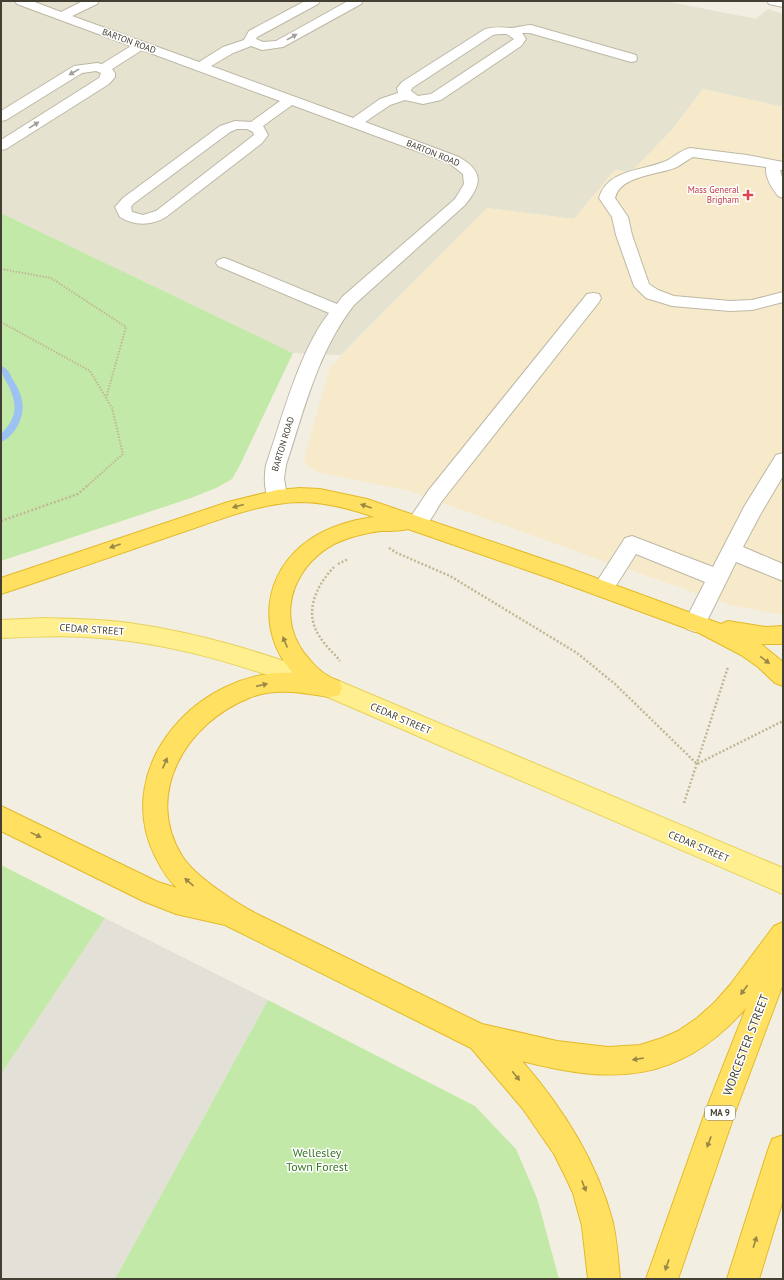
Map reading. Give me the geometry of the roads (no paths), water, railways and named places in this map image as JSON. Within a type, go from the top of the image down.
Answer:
[{"type":"highway","points":[[1,586],[234,507],[277,497],[300,495],[340,499],[360,504],[701,625],[749,648],[766,660],[783,676]]},
{"type":"highway","points":[[331,688],[311,677],[299,666],[286,645],[280,629],[279,612],[280,599],[284,584],[294,568],[306,554],[321,542],[336,535],[361,527],[379,524],[416,524]]},
{"type":"highway","points":[[701,625],[766,636],[783,635]]},
{"type":"highway","points":[[331,688],[305,682],[278,682],[245,689],[211,706],[193,721],[177,739],[165,760],[159,778],[156,812],[159,832],[165,851],[174,866],[187,881],[231,914],[480,1037],[556,1055],[604,1061],[638,1059],[661,1053],[698,1036],[721,1016],[743,992],[783,936]]},
{"type":"highway","points":[[1,818],[152,892],[189,904],[231,914]]},
{"type":"highway","name":"WORCESTER STREET","points":[[662,1279],[722,1107],[783,948]]},
{"type":"highway","points":[[480,1037],[505,1063],[540,1106],[566,1147],[585,1186],[596,1219],[604,1279]]},
{"type":"highway","points":[[743,1279],[783,1150]]},
{"type":"main road","name":"CEDAR STREET","points":[[1,629],[44,626],[82,627],[168,638],[231,653],[289,672],[331,688],[783,881]]},
{"type":"lane","name":"BARTON ROAD","points":[[21,1],[454,160],[467,169],[472,176],[470,190],[460,202],[348,301],[330,325],[321,341],[299,396],[275,469],[274,478],[277,497]]},
{"type":"lane","points":[[62,16],[93,1]]},
{"type":"lane","points":[[251,42],[250,38],[253,34],[314,1]]},
{"type":"lane","points":[[200,67],[228,50],[251,42],[262,46],[279,44],[357,1]]},
{"type":"lane","points":[[773,1],[783,3]]},
{"type":"lane","points":[[512,32],[519,29],[528,29],[631,58]]},
{"type":"lane","points":[[500,30],[512,32],[520,37],[518,42],[437,96],[430,99],[421,100],[414,99],[406,95],[403,89],[407,85],[489,32],[500,30]]},
{"type":"lane","points":[[103,68],[141,45]]},
{"type":"lane","points":[[1,117],[78,70],[91,67],[103,68],[109,74],[104,81],[1,146]]},
{"type":"lane","points":[[355,124],[385,102],[406,95]]},
{"type":"lane","points":[[253,127],[258,129],[261,133],[259,139],[161,214],[142,220],[130,217],[124,213],[123,207],[128,201],[226,128],[240,125],[253,127],[290,100]]},
{"type":"lane","points":[[779,165],[690,152],[671,164],[640,172],[621,180],[609,190],[607,198],[620,217],[624,235],[642,286],[652,294],[672,302],[730,306],[752,304],[783,298]]},
{"type":"lane","points":[[779,165],[772,170],[773,176],[783,193]]},
{"type":"lane","points":[[224,263],[317,303],[340,311]]},
{"type":"lane","points":[[416,524],[435,496],[593,298]]},
{"type":"lane","points":[[701,625],[718,578],[731,551],[751,512],[781,468]]},
{"type":"lane","points":[[603,589],[632,544],[718,578]]},
{"type":"lane","points":[[731,551],[783,573]]},
{"type":"waterway","points":[[1,369],[4,371],[15,390],[19,406],[19,414],[16,422],[1,439]]},
{"type":"place","name":"Mass General Brigham","points":[[748,195]]},
{"type":"park label","name":"Wellesley Town Forest","points":[[317,1160]]}]
